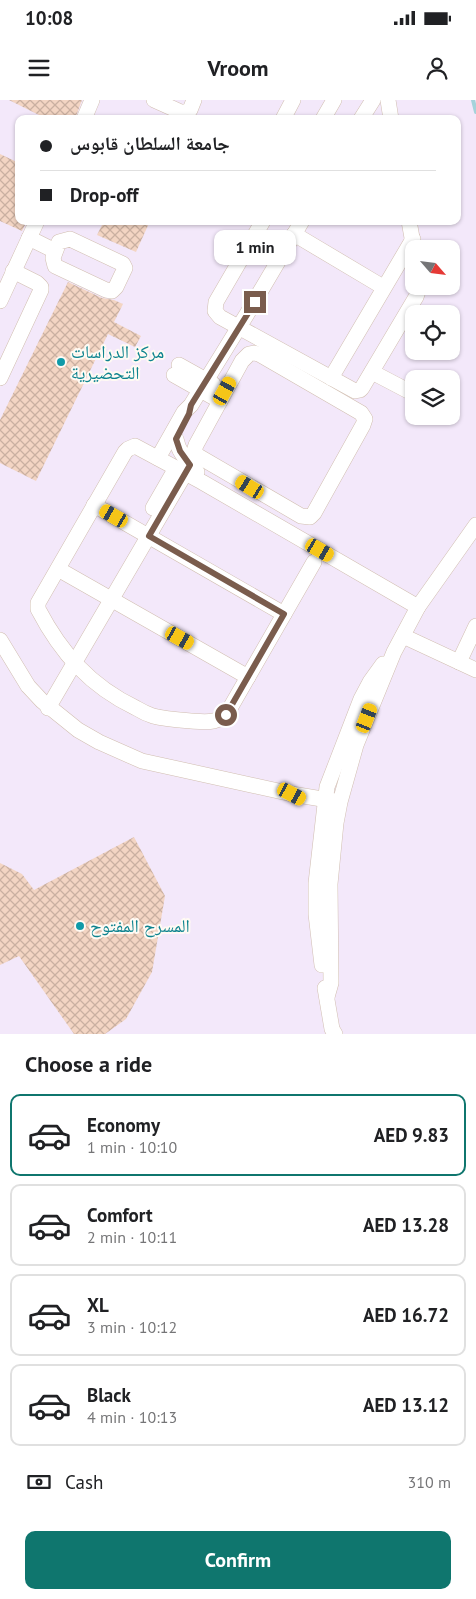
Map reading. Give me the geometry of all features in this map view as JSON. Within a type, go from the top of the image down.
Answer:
[{"type":"lane","points":[[86,115],[92,100]]},
{"type":"lane","points":[[154,100],[183,113],[190,110],[194,100]]},
{"type":"lane","points":[[285,115],[293,100]]},
{"type":"lane","points":[[325,115],[334,100]]},
{"type":"lane","points":[[364,115],[373,100]]},
{"type":"lane","points":[[388,100],[390,115]]},
{"type":"lane","points":[[0,301],[35,225]]},
{"type":"lane","points":[[261,225],[214,306],[217,315],[358,391],[372,372],[417,295]]},
{"type":"lane","points":[[410,225],[412,240]]},
{"type":"lane","points":[[175,465],[184,412],[191,405],[298,228],[383,287]]},
{"type":"lane","points":[[29,238],[55,250]]},
{"type":"lane","points":[[331,378],[383,287],[405,255]]},
{"type":"lane","points":[[0,378],[41,290],[40,284],[14,272]]},
{"type":"lane","points":[[254,353],[364,416],[364,425],[310,517],[301,516],[195,454],[194,448],[223,396],[245,356],[254,353]]},
{"type":"lane","points":[[176,370],[223,396]]},
{"type":"lane","points":[[372,372],[405,389]]},
{"type":"lane","points":[[175,465],[176,439],[189,414],[191,405]]},
{"type":"lane","points":[[45,704],[144,534],[180,451],[176,439]]},
{"type":"lane","points":[[314,562],[229,710],[221,719],[209,722],[153,716],[125,703],[99,686],[71,660],[57,642],[38,609],[38,603],[94,505],[128,449],[132,447],[139,447],[175,465],[418,607]]},
{"type":"lane","points":[[94,505],[284,614]]},
{"type":"lane","points":[[333,1033],[328,997],[324,984],[316,914],[316,883],[323,817],[356,745],[394,652],[418,607],[476,525]]},
{"type":"lane","points":[[58,569],[248,677]]},
{"type":"lane","points":[[459,662],[476,626]]},
{"type":"lane","points":[[403,636],[476,670]]},
{"type":"lane","points":[[0,640],[28,686],[45,704],[85,734],[99,742],[142,761],[292,794],[331,796]]},
{"type":"lane","points":[[292,794],[309,804],[323,817]]},
{"type":"lane","points":[[328,997],[331,983],[330,884],[336,823],[331,796]]},
{"type":"shaded area","points":[[0,100],[476,100],[476,1034],[0,1034]]},
{"type":"building","points":[[9,100],[82,100],[76,115],[39,115]]},
{"type":"building","points":[[0,154],[15,161],[15,225],[25,225],[22,231],[0,221]]},
{"type":"building","points":[[102,225],[148,225],[136,252],[97,235]]},
{"type":"building","name":"مركز الدراسات التحضيرية","points":[[68,282],[102,298],[123,304],[114,322],[141,336],[135,347],[108,334],[36,481],[0,463],[0,420]]},
{"type":"building","name":"المسرح المفتوح","points":[[134,837],[165,896],[152,972],[126,1019],[105,1034],[74,1034],[19,956],[0,965],[0,863],[22,874],[34,890]]},
{"type":"waterway","points":[[473,100],[476,112]]},
{"type":"place","name":"مركز الدراسات التحضيرية","points":[[61,362]]},
{"type":"place","name":"المسرح المفتوح","points":[[80,926]]},
{"type":"route","points":[[226,715],[284,614],[149,536],[190,465],[183,457],[176,439],[189,414],[191,405],[255,302]]}]
